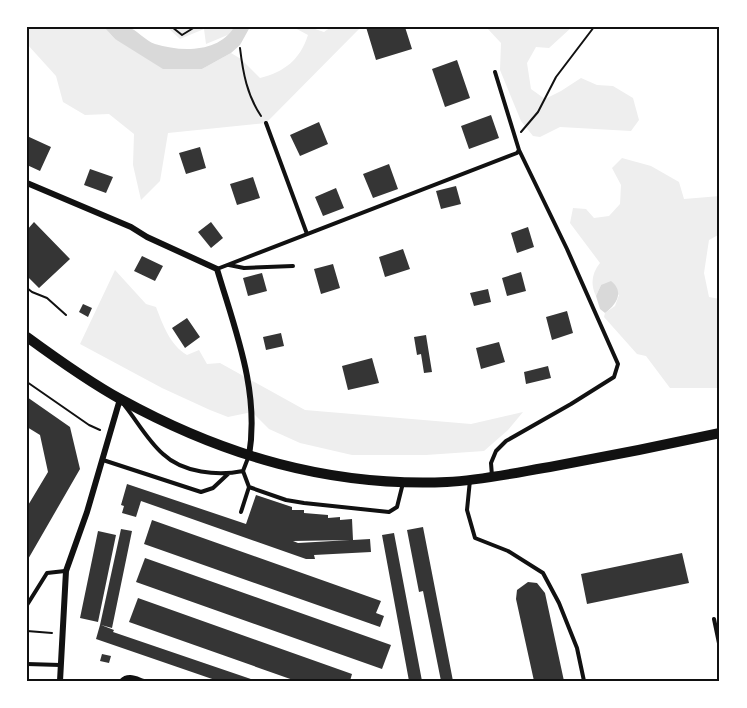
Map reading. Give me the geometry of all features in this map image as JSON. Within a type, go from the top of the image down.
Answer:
[{"type":"main road","points":[[27,337],[120,399],[191,435],[249,456],[317,474],[403,483],[492,477],[720,434]]},
{"type":"street","points":[[27,183],[131,227],[147,237],[217,268],[250,384],[252,417],[249,456]]},
{"type":"street","points":[[60,681],[66,571],[104,460],[120,399]]},
{"type":"lane","points":[[492,477],[491,463],[496,451],[506,441],[572,404],[614,377],[618,364],[567,249],[519,150],[495,72]]},
{"type":"lane","points":[[266,123],[307,234]]},
{"type":"lane","points":[[217,268],[518,153],[519,150]]},
{"type":"lane","points":[[228,265],[244,268],[293,266]]},
{"type":"lane","points":[[120,399],[161,453],[170,460],[214,474],[243,471]]},
{"type":"lane","points":[[241,512],[249,487],[243,471],[249,456]]},
{"type":"lane","points":[[104,460],[201,492],[213,488],[228,474]]},
{"type":"lane","points":[[470,479],[467,510],[475,538],[508,551],[543,573],[559,603],[578,648],[584,681]]},
{"type":"lane","points":[[249,487],[295,502],[389,512],[397,507],[403,483]]},
{"type":"lane","points":[[27,605],[47,573],[66,571]]},
{"type":"lane","points":[[714,619],[720,648]]},
{"type":"lane","points":[[27,664],[61,665]]},
{"type":"lane","points":[[121,681],[124,677],[131,676],[144,681]]},
{"type":"path","points":[[172,27],[182,35],[195,27]]},
{"type":"path","points":[[516,138],[538,112],[556,77],[594,27]]},
{"type":"path","points":[[240,48],[243,76],[250,96],[266,123]]},
{"type":"path","points":[[27,288],[47,298],[66,315]]},
{"type":"path","points":[[27,382],[89,425],[111,435]]},
{"type":"path","points":[[27,631],[51,633]]},
{"type":"shaded area","points":[[27,27],[104,27],[115,39],[202,69],[231,53],[241,59],[260,78],[284,68],[296,58],[308,35],[293,27],[309,27],[324,32],[331,27],[361,27],[266,123],[168,133],[160,181],[141,200],[133,165],[134,134],[109,114],[85,115],[63,102],[56,76],[27,44]]},
{"type":"shaded area","points":[[104,27],[127,27],[155,44],[187,49],[219,42],[234,27],[250,27],[240,45],[231,53],[202,69],[163,69],[115,39]]},
{"type":"shaded area","points":[[167,27],[234,27],[230,34],[206,44],[204,29],[180,39]]},
{"type":"shaded area","points":[[486,27],[572,27],[549,48],[536,47],[527,63],[531,89],[545,99],[581,78],[597,85],[613,86],[633,98],[639,120],[631,131],[560,127],[540,137],[533,136],[521,121],[500,70],[501,43]]},
{"type":"shaded area","points":[[622,158],[651,166],[679,182],[684,199],[720,196],[720,234],[709,240],[704,273],[709,297],[720,299],[720,388],[670,388],[646,356],[637,354],[604,317],[605,313],[615,306],[619,295],[601,285],[596,296],[593,279],[600,263],[570,223],[573,208],[586,209],[594,218],[609,216],[620,204],[621,185],[612,168]]},
{"type":"shaded area","points":[[115,270],[146,304],[156,307],[168,334],[181,351],[187,355],[199,350],[207,364],[220,363],[305,410],[471,424],[523,412],[508,430],[484,451],[426,455],[352,455],[300,443],[269,429],[252,412],[228,417],[210,410],[162,388],[80,344]]},
{"type":"shaded area","points":[[611,281],[618,290],[618,294],[613,306],[605,313],[600,309],[596,296],[601,285]]},
{"type":"building","points":[[366,27],[405,27],[412,49],[376,60]]},
{"type":"building","points":[[457,60],[470,98],[445,107],[432,69]]},
{"type":"building","points":[[491,115],[499,138],[469,149],[461,126]]},
{"type":"building","points":[[319,122],[328,144],[300,156],[290,135]]},
{"type":"building","points":[[27,136],[51,147],[40,171],[27,165]]},
{"type":"building","points":[[200,147],[206,168],[186,174],[179,153]]},
{"type":"building","points":[[389,164],[398,189],[373,198],[363,174]]},
{"type":"building","points":[[90,169],[113,177],[106,193],[84,185]]},
{"type":"building","points":[[253,177],[260,198],[237,205],[230,184]]},
{"type":"building","points":[[456,186],[461,204],[441,209],[436,191]]},
{"type":"building","points":[[336,188],[344,208],[323,216],[315,197]]},
{"type":"building","points":[[34,222],[70,259],[39,288],[27,276],[27,230]]},
{"type":"building","points":[[211,222],[223,238],[211,248],[198,232]]},
{"type":"building","points":[[528,227],[534,247],[517,253],[511,233]]},
{"type":"building","points":[[403,249],[410,269],[385,277],[379,257]]},
{"type":"building","points":[[142,256],[163,266],[155,281],[134,271]]},
{"type":"building","points":[[333,264],[340,288],[321,294],[314,269]]},
{"type":"building","points":[[521,272],[526,291],[507,296],[502,278]]},
{"type":"building","points":[[262,273],[267,291],[248,296],[243,278]]},
{"type":"building","points":[[488,289],[491,302],[474,306],[470,293]]},
{"type":"building","points":[[83,304],[92,308],[88,317],[79,312]]},
{"type":"building","points":[[567,311],[573,333],[552,340],[546,317]]},
{"type":"building","points":[[187,318],[200,337],[185,348],[172,328]]},
{"type":"building","points":[[281,333],[284,346],[266,350],[263,337]]},
{"type":"building","points":[[426,335],[432,372],[424,373],[421,354],[417,355],[414,337]]},
{"type":"building","points":[[499,342],[505,362],[481,369],[476,348]]},
{"type":"building","points":[[372,358],[379,383],[348,390],[342,366]]},
{"type":"building","points":[[548,366],[551,378],[526,384],[524,372]]},
{"type":"building","points":[[27,397],[70,427],[80,469],[27,561],[27,507],[48,472],[40,435],[27,427]]},
{"type":"building","points":[[127,484],[246,524],[256,495],[292,507],[292,510],[304,510],[304,513],[328,515],[328,518],[340,517],[340,520],[352,519],[353,540],[370,539],[371,552],[314,555],[315,559],[306,559],[141,501],[136,517],[122,513],[124,506],[121,505]],"holes":[[[350,540],[298,543],[293,541]]]},
{"type":"building","points":[[152,520],[381,601],[376,613],[384,616],[380,627],[144,544]]},
{"type":"building","points":[[423,527],[453,681],[441,681],[423,591],[419,592],[407,530]]},
{"type":"building","points":[[121,529],[132,531],[112,628],[101,625],[114,630],[113,632],[257,681],[218,681],[96,639]]},
{"type":"building","points":[[98,531],[116,535],[98,622],[80,618]]},
{"type":"building","points":[[394,533],[422,681],[409,681],[382,535]]},
{"type":"building","points":[[682,553],[689,583],[587,604],[581,574]]},
{"type":"building","points":[[145,558],[391,645],[382,669],[136,582]]},
{"type":"building","points":[[528,582],[537,583],[545,593],[564,681],[534,681],[516,599],[517,590]]},
{"type":"building","points":[[138,598],[352,674],[350,681],[296,681],[129,622]]},
{"type":"building","points":[[102,654],[111,656],[109,663],[100,661]]}]
